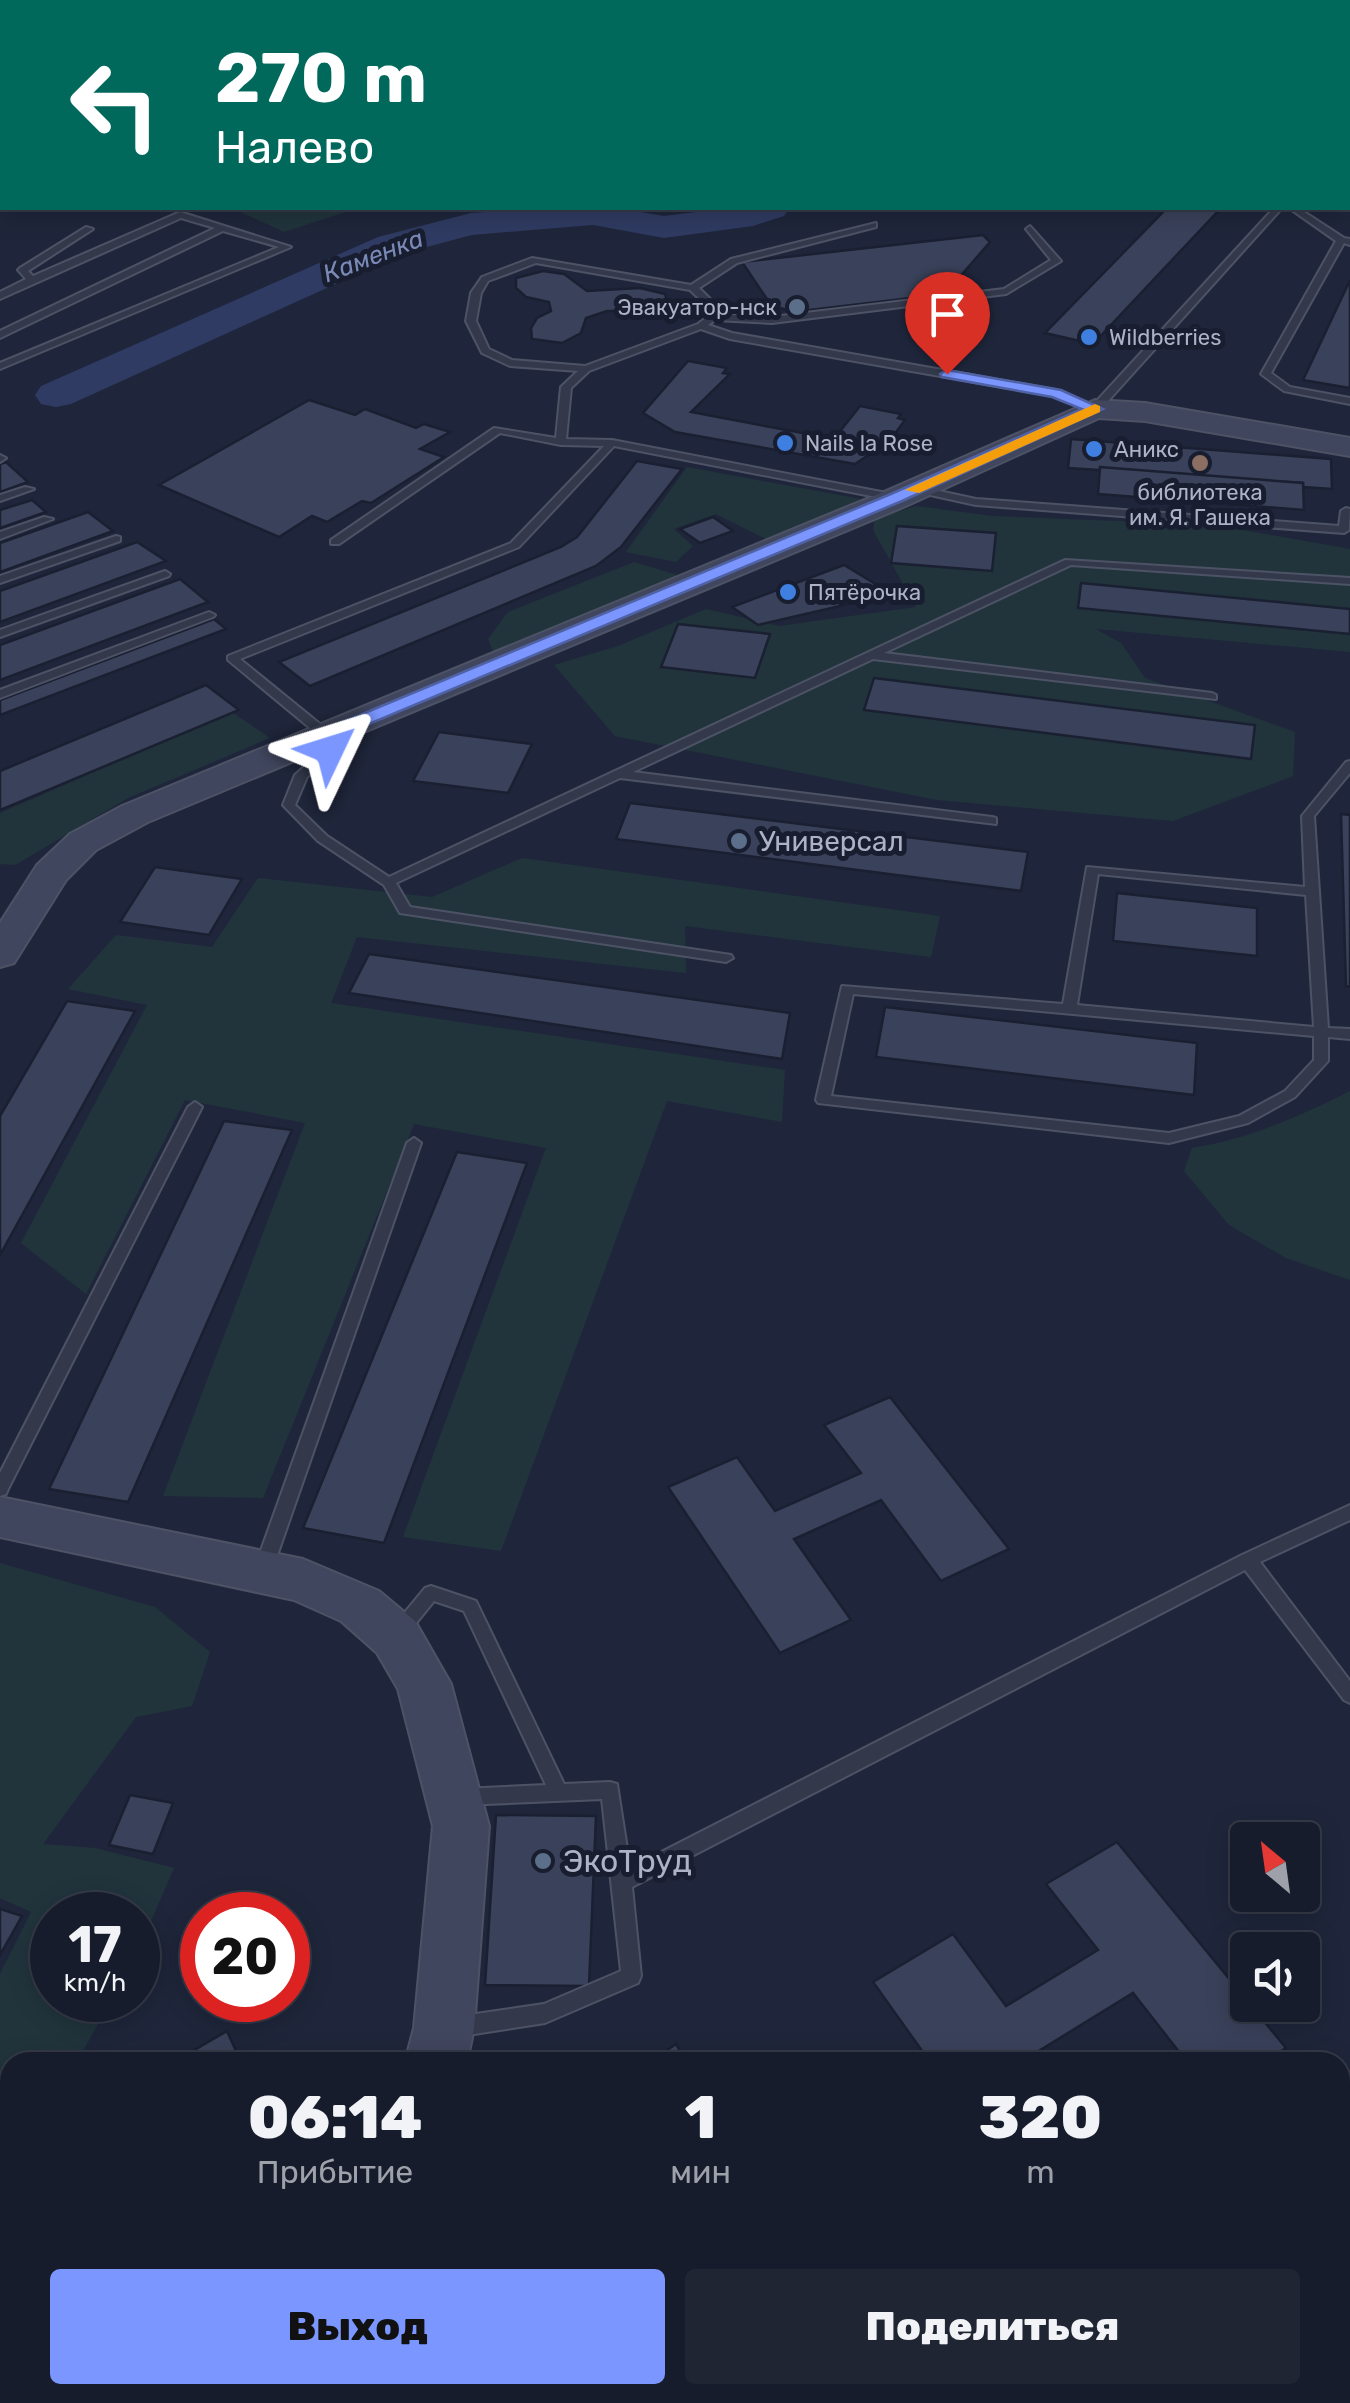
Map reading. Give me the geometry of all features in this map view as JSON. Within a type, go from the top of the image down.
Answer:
[{"type":"street","points":[[0,954],[51,874],[83,842],[136,814],[906,493],[1095,409],[1145,412],[1350,447]]},
{"type":"street","points":[[0,1518],[303,1580],[360,1606],[396,1636],[424,1684],[461,1826],[440,2045]]},
{"type":"lane","points":[[701,326],[730,336],[1056,394],[1095,409],[1276,210]]},
{"type":"lane","points":[[1296,210],[1346,241],[1266,374],[1287,389],[1350,401]]},
{"type":"lane","points":[[0,296],[180,215],[287,247],[0,366]]},
{"type":"lane","points":[[692,288],[734,260],[873,225]]},
{"type":"lane","points":[[0,335],[224,228]]},
{"type":"lane","points":[[32,280],[23,270],[90,229]]},
{"type":"lane","points":[[561,442],[566,388],[586,369],[701,326],[713,317],[772,320],[1006,291],[1056,261],[1030,229]]},
{"type":"lane","points":[[586,369],[510,363],[485,351],[472,321],[476,293],[484,279],[535,260],[692,288],[709,303],[713,317]]},
{"type":"lane","points":[[335,542],[498,430],[561,442],[612,443],[976,502],[1344,530],[1346,510]]},
{"type":"lane","points":[[612,443],[515,545],[232,658],[332,733],[330,750],[300,775],[289,805],[315,832],[389,882],[405,910],[726,958]]},
{"type":"lane","points":[[0,498],[29,488]]},
{"type":"lane","points":[[0,536],[48,519]]},
{"type":"lane","points":[[0,580],[116,539]]},
{"type":"lane","points":[[389,882],[1069,562],[1350,581]]},
{"type":"lane","points":[[0,634],[165,574]]},
{"type":"lane","points":[[0,694],[210,615]]},
{"type":"lane","points":[[871,655],[1212,697]]},
{"type":"lane","points":[[1349,768],[1308,816],[1309,891],[1322,1032],[1320,1060],[1290,1094],[1243,1120],[1169,1138],[823,1100],[847,989],[1070,1010],[1322,1032],[1350,1034]]},
{"type":"lane","points":[[619,774],[992,821]]},
{"type":"lane","points":[[1070,1010],[1092,870],[1309,891]]},
{"type":"lane","points":[[0,1489],[195,1107]]},
{"type":"lane","points":[[263,1570],[414,1143]]},
{"type":"lane","points":[[622,1882],[1248,1560],[1350,1512]]},
{"type":"lane","points":[[1248,1560],[1350,1695]]},
{"type":"lane","points":[[396,1636],[431,1593],[470,1606],[558,1793]]},
{"type":"lane","points":[[440,2045],[544,2013],[631,1976],[610,1790],[454,1797]]},
{"type":"shaded area","points":[[236,210],[352,210],[284,232]]},
{"type":"shaded area","points":[[687,467],[861,499],[772,542],[716,514],[674,529],[693,546],[676,562],[626,552]]},
{"type":"shaded area","points":[[916,506],[993,516],[1215,525],[1350,549],[1350,652],[1096,629],[1121,643],[1145,678],[1295,732],[1293,776],[1173,821],[937,800],[615,736],[554,665],[618,646],[706,609],[779,626],[916,607],[873,530],[875,518]]},
{"type":"shaded area","points":[[634,562],[684,577],[495,656],[488,639],[508,612]]},
{"type":"shaded area","points":[[232,712],[270,738],[128,798],[15,865],[0,864],[0,813]]},
{"type":"shaded area","points":[[522,858],[940,916],[931,957],[685,926],[686,973],[357,937],[331,1003],[785,1070],[782,1122],[667,1101],[501,1551],[403,1537],[546,1148],[414,1124],[263,1498],[163,1496],[305,1123],[185,1100],[86,1294],[21,1243],[147,1005],[68,989],[116,935],[212,947],[258,878],[432,897]]},
{"type":"shaded area","points":[[1350,1091],[1350,1280],[1286,1258],[1229,1225],[1184,1171],[1192,1148],[1273,1126]]},
{"type":"shaded area","points":[[0,1563],[155,1607],[210,1652],[192,1706],[136,1717],[43,1844],[95,1848],[174,1868],[160,1900],[160,1892],[30,1892],[30,1912],[0,1898]]},
{"type":"shaded area","points":[[30,1914],[30,2022],[99,2022],[82,2052],[0,2052],[0,1974]]},
{"type":"building","points":[[1165,210],[1219,210],[1093,344],[1045,333]]},
{"type":"building","points":[[983,235],[990,242],[945,294],[793,312],[771,305],[742,262]]},
{"type":"building","points":[[543,271],[564,274],[587,291],[640,288],[665,294],[667,301],[643,311],[607,311],[586,318],[581,333],[562,343],[532,339],[531,328],[537,318],[551,311],[549,302],[526,297],[516,288],[516,278]]},
{"type":"building","points":[[1350,280],[1350,388],[1303,380]]},
{"type":"building","points":[[688,361],[727,368],[723,373],[730,374],[691,412],[834,439],[860,406],[901,414],[898,418],[905,420],[888,443],[880,442],[876,450],[855,464],[675,432],[643,413]]},
{"type":"building","points":[[309,400],[355,415],[365,409],[416,428],[424,424],[450,432],[420,449],[444,457],[371,503],[362,501],[327,522],[312,516],[279,537],[159,485]]},
{"type":"building","name":"библиотека им. Я. Гашека","points":[[1071,439],[1331,459],[1332,489],[1303,487],[1303,483],[1068,468]]},
{"type":"building","points":[[637,461],[682,469],[621,547],[596,566],[310,686],[279,662],[561,547],[577,537]]},
{"type":"building","points":[[6,462],[28,482],[0,492],[0,464]]},
{"type":"building","points":[[1100,467],[1303,483],[1304,510],[1098,494]]},
{"type":"building","points":[[32,500],[46,512],[0,528],[0,510]]},
{"type":"building","points":[[88,512],[113,531],[0,572],[0,543]]},
{"type":"building","points":[[713,517],[733,531],[700,543],[680,529]]},
{"type":"building","points":[[897,526],[996,533],[992,571],[891,563]]},
{"type":"building","points":[[137,542],[166,561],[0,622],[0,591]]},
{"type":"building","points":[[844,565],[892,594],[758,625],[732,607]]},
{"type":"building","points":[[180,579],[208,602],[0,680],[0,645]]},
{"type":"building","points":[[1081,583],[1350,609],[1350,634],[1078,608]]},
{"type":"building","points":[[214,619],[226,629],[0,715],[0,700]]},
{"type":"building","points":[[678,624],[770,634],[755,678],[661,667]]},
{"type":"building","points":[[874,678],[1255,725],[1251,759],[864,710]]},
{"type":"building","points":[[206,685],[239,710],[0,810],[0,771]]},
{"type":"building","points":[[439,732],[532,744],[508,793],[413,781]]},
{"type":"building","points":[[630,803],[1028,852],[1021,891],[616,839]]},
{"type":"building","points":[[1341,814],[1350,815],[1350,987],[1346,986]]},
{"type":"building","points":[[155,867],[242,879],[209,935],[120,922]]},
{"type":"building","points":[[1117,893],[1257,908],[1257,956],[1113,941]]},
{"type":"building","points":[[369,954],[790,1013],[782,1059],[349,993]]},
{"type":"building","points":[[67,1001],[135,1011],[0,1255],[0,1116]]},
{"type":"building","points":[[885,1007],[1197,1043],[1194,1095],[876,1057]]},
{"type":"building","points":[[224,1121],[292,1130],[128,1502],[49,1489]]},
{"type":"building","points":[[457,1152],[527,1163],[384,1543],[303,1528]]},
{"type":"building","points":[[890,1397],[1009,1549],[941,1581],[881,1500],[794,1539],[851,1620],[780,1653],[668,1487],[737,1457],[775,1511],[861,1473],[824,1425]]},
{"type":"building","points":[[130,1795],[173,1803],[153,1854],[109,1845]]},
{"type":"building","points":[[496,1815],[596,1816],[589,1986],[485,1985]]},
{"type":"building","points":[[1117,1842],[1230,1980],[1230,2022],[1265,2022],[1286,2048],[1280,2052],[1179,2052],[1133,1993],[1037,2052],[923,2052],[873,1982],[953,1934],[1006,2006],[1098,1950],[1046,1884]]},
{"type":"building","points":[[0,1909],[22,1916],[0,1955]]},
{"type":"building","points":[[227,2031],[236,2052],[191,2052]]},
{"type":"building","points":[[676,2044],[681,2052],[664,2052]]},
{"type":"waterway","name":"Каменка","points":[[56,395],[391,245],[471,224],[593,214],[664,227],[766,210]]},
{"type":"slow traffic","points":[[913,490],[1095,409]]},
{"type":"place","name":"Эвакуатор-нск","points":[[797,307]]},
{"type":"place","name":"Wildberries","points":[[1089,337]]},
{"type":"place","name":"Nails la Rose","points":[[785,443]]},
{"type":"place","name":"Аникс","points":[[1094,449]]},
{"type":"place","name":"библиотека им. Я. Гашека","points":[[1200,463]]},
{"type":"place","name":"Пятёрочка","points":[[788,592]]},
{"type":"place","name":"Универсал","points":[[739,841]]},
{"type":"place","name":"ЭкоТруд","points":[[543,1861]]},
{"type":"route","points":[[330,750],[338,731],[897,498],[1095,409],[1056,394],[947,374]]}]
